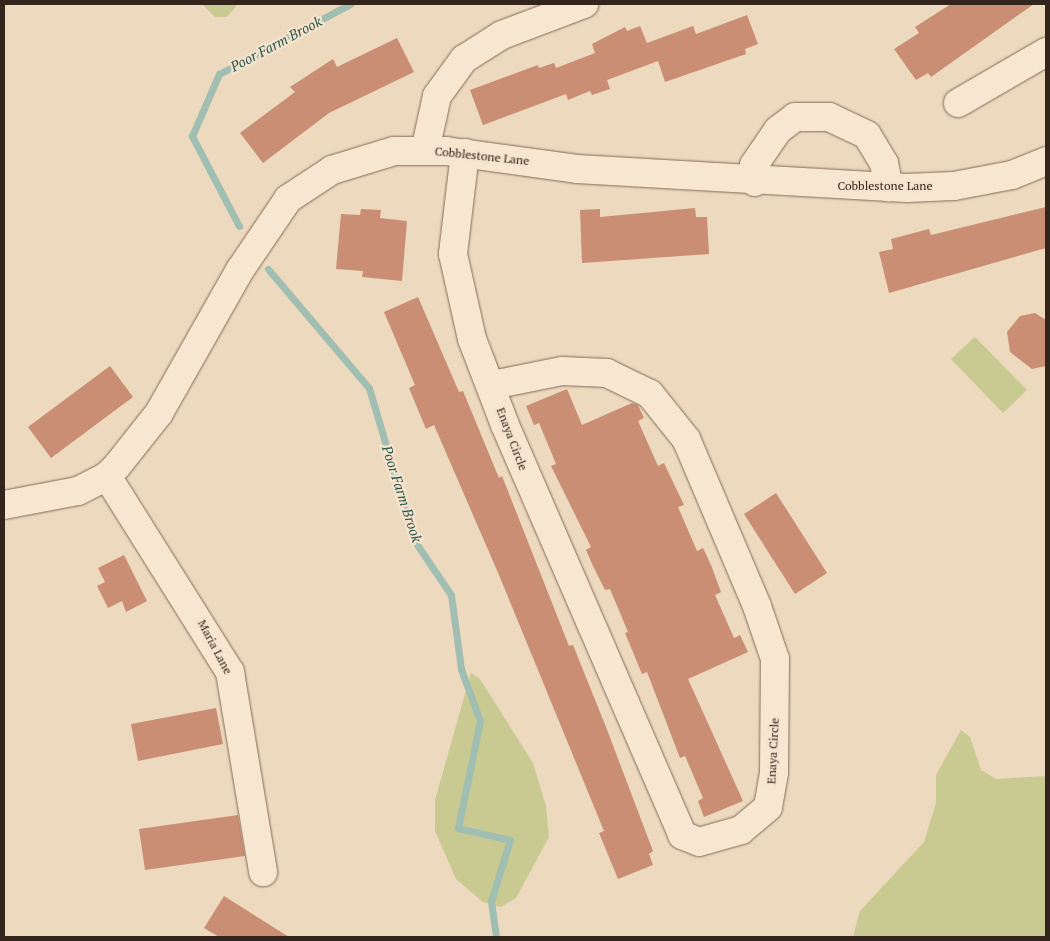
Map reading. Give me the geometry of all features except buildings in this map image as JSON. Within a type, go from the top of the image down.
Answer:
[{"type":"street","points":[[425,151],[437,96],[464,59],[502,35],[584,4]]},
{"type":"street","points":[[958,103],[1046,52]]},
{"type":"street","points":[[755,182],[754,164],[778,130],[795,117],[829,117],[867,135],[884,163],[889,188]]},
{"type":"street","name":"Cobblestone Lane","points":[[4,505],[78,491],[107,476],[159,413],[240,270],[288,199],[332,170],[394,151],[425,151],[464,153],[578,169],[755,182],[889,188],[954,186],[1012,176],[1046,160]]},
{"type":"street","name":"Enaya Circle","points":[[464,153],[453,254],[472,339],[492,385],[505,425],[682,835],[699,842],[741,830],[768,807],[774,774],[775,659],[757,606],[686,439],[650,394],[607,373],[562,371],[492,385]]},
{"type":"street","name":"Maria Lane","points":[[107,476],[230,672],[263,872]]},
{"type":"green space","points":[[202,4],[238,4],[227,17],[215,17]]},
{"type":"green space","points":[[975,337],[1027,390],[1003,413],[951,359]]},
{"type":"green space","points":[[471,673],[480,679],[533,763],[546,806],[549,837],[516,898],[501,907],[483,902],[456,879],[435,831],[435,800]]},
{"type":"green space","points":[[961,730],[970,737],[981,770],[996,779],[1046,776],[1046,937],[853,937],[860,911],[924,842],[936,803],[936,775]]},
{"type":"waterway","name":"Poor Farm Brook","points":[[239,226],[192,136],[219,74],[350,4]]},
{"type":"waterway","name":"Poor Farm Brook","points":[[268,269],[369,388],[414,540],[451,595],[461,669],[480,721],[458,828],[510,840],[491,901],[496,937]]}]
